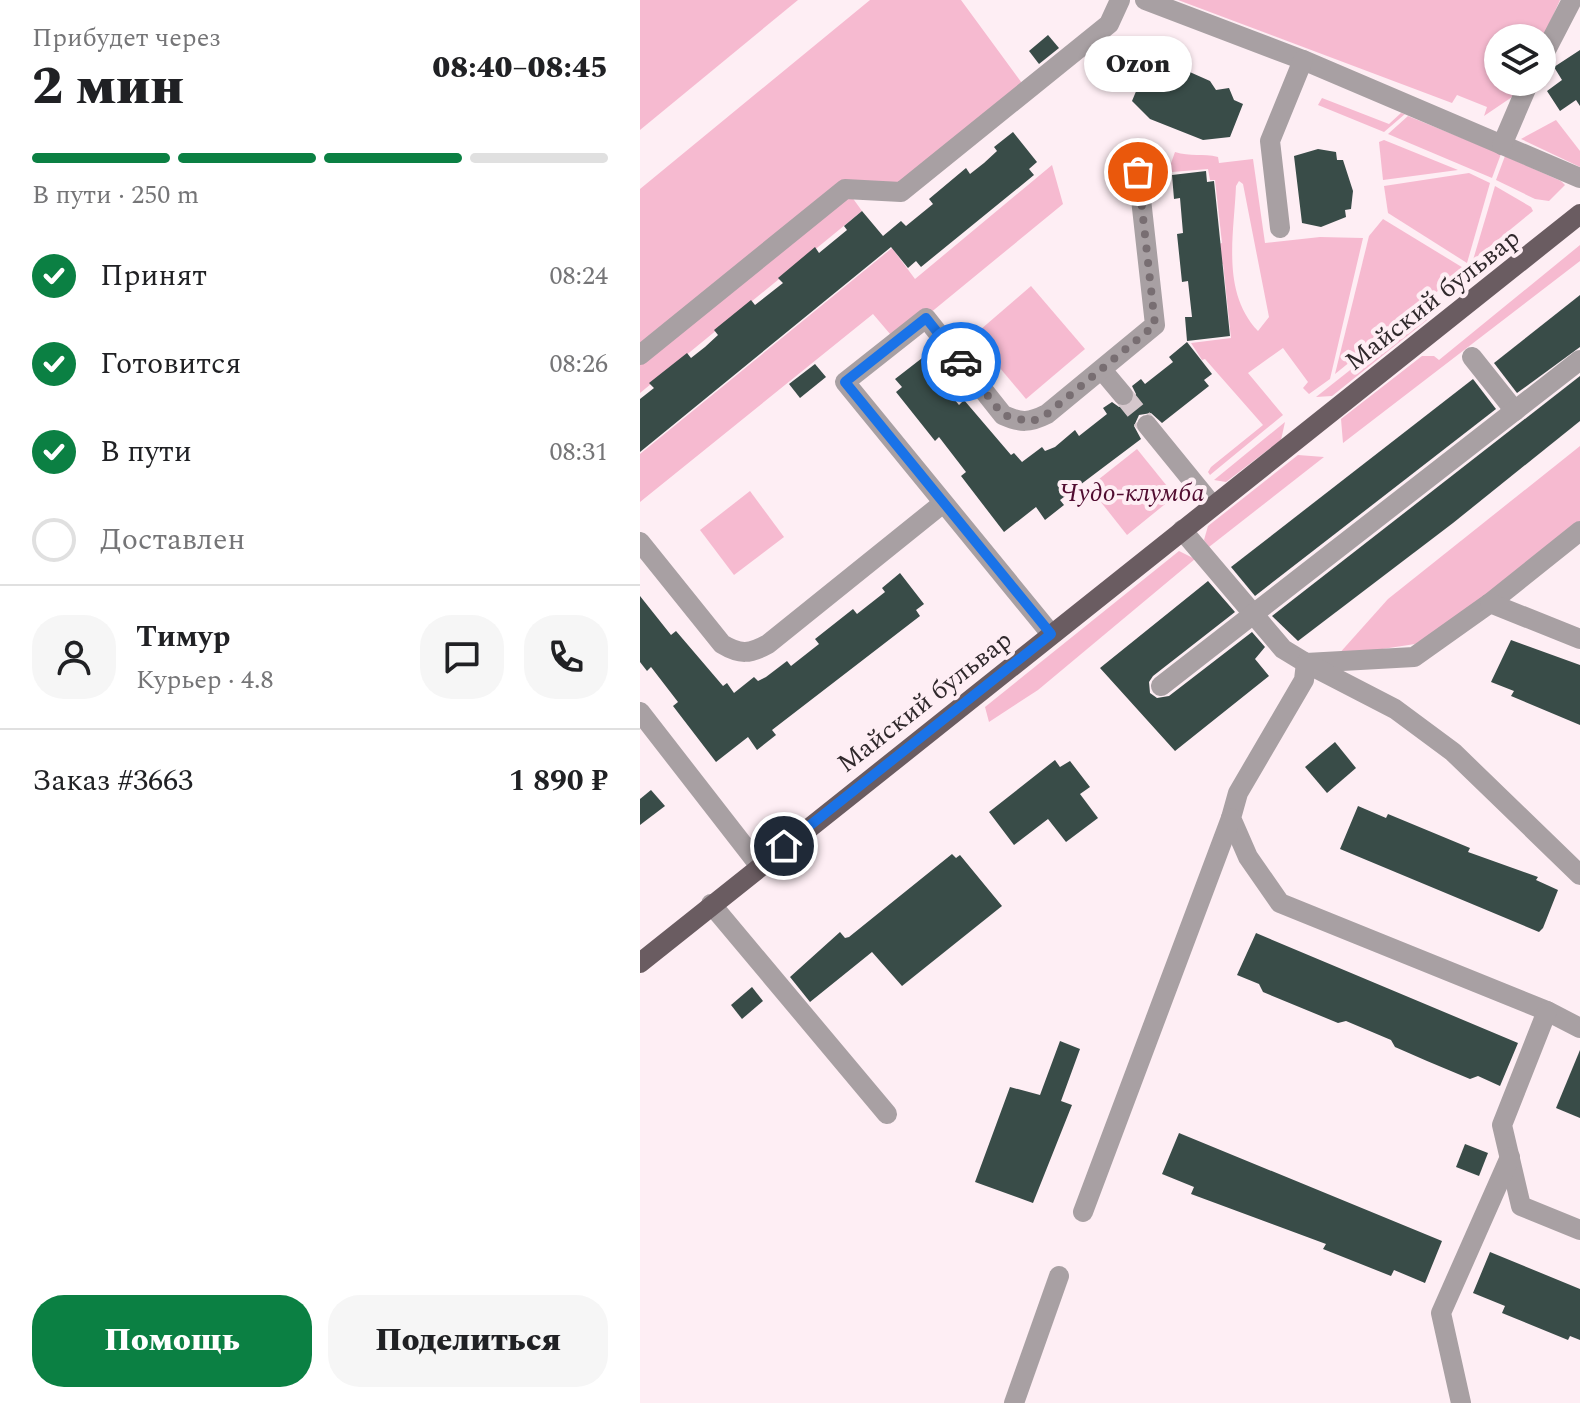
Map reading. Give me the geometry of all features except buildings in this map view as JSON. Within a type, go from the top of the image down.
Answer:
[{"type":"main road","name":"Майский бульвар","points":[[640,963],[759,865],[1580,214]]},
{"type":"street","points":[[640,355],[845,189],[901,192],[1109,24],[1120,0]]},
{"type":"street","points":[[1145,0],[1303,60],[1580,178]]},
{"type":"street","points":[[1556,31],[1572,0]]},
{"type":"street","points":[[1280,228],[1270,141],[1303,60]]},
{"type":"street","points":[[1502,145],[1523,96]]},
{"type":"street","points":[[1051,634],[845,382],[926,318],[1003,415],[1018,422],[1031,422],[1047,414],[1155,325],[1138,172]]},
{"type":"street","points":[[1472,357],[1515,411]]},
{"type":"street","points":[[1161,686],[1256,616],[1580,360]]},
{"type":"street","points":[[1102,370],[1123,395]]},
{"type":"street","points":[[1147,425],[1213,506]]},
{"type":"street","points":[[640,542],[722,644],[736,652],[753,653],[942,504]]},
{"type":"street","points":[[1182,530],[1283,649],[1395,709],[1453,752],[1580,875]]},
{"type":"street","points":[[1306,663],[1414,657],[1577,541]]},
{"type":"street","points":[[1490,603],[1580,639]]},
{"type":"street","points":[[1083,1212],[1238,793],[1304,680],[1306,663]]},
{"type":"street","points":[[640,712],[647,736],[759,865]]},
{"type":"street","points":[[1231,818],[1248,857],[1280,903],[1547,1011],[1580,1028]]},
{"type":"street","points":[[711,904],[887,1114]]},
{"type":"street","points":[[1547,1011],[1502,1125],[1521,1206],[1580,1230]]},
{"type":"street","points":[[1461,1403],[1441,1313],[1510,1157]]},
{"type":"street","points":[[1014,1403],[1059,1276]]},
{"type":"green space","points":[[640,0],[798,0],[640,130]]},
{"type":"green space","points":[[870,0],[961,0],[1027,90],[901,192],[849,193],[862,211],[640,393],[640,189]]},
{"type":"green space","points":[[1178,0],[1560,0],[1549,24],[1484,24],[1484,96],[1512,97],[1484,116],[1487,107],[1457,95],[1452,103]]},
{"type":"green space","points":[[1322,98],[1389,124],[1401,113],[1405,114],[1384,132],[1318,105]]},
{"type":"green space","points":[[1408,116],[1501,154],[1492,178],[1388,134]]},
{"type":"green space","points":[[1556,120],[1580,151],[1580,167],[1521,139]]},
{"type":"green space","points":[[1384,140],[1458,170],[1383,180],[1379,142]]},
{"type":"green space","points":[[1175,152],[1218,157],[1219,163],[1253,159],[1265,243],[1320,237],[1363,238],[1330,379],[1309,394],[1303,388],[1308,382],[1283,348],[1248,373],[1283,415],[1210,475],[1211,467],[1263,425],[1205,359],[1202,360],[1191,343],[1231,338],[1223,264],[1216,264],[1214,245],[1222,243],[1215,180],[1210,180],[1208,169],[1172,172],[1170,166]],"holes":[[[1239,181],[1243,184],[1269,317],[1258,331],[1246,316],[1239,299],[1232,262],[1236,186]]]},
{"type":"green space","points":[[1505,156],[1565,185],[1549,201],[1535,199],[1496,180]]},
{"type":"green space","points":[[1052,165],[1063,204],[896,341],[873,314],[640,502],[640,454],[892,248],[915,279]]},
{"type":"green space","points":[[1469,173],[1490,183],[1467,263],[1388,213],[1384,186]]},
{"type":"green space","points":[[1495,186],[1533,211],[1473,260]]},
{"type":"green space","points":[[1383,219],[1465,269],[1335,374],[1369,236]]},
{"type":"green space","points":[[1580,245],[1580,261],[1343,443],[1341,419],[1422,356],[1434,356],[1439,360]]},
{"type":"green space","points":[[1031,286],[1085,349],[1026,399],[973,336]]},
{"type":"green space","points":[[1430,307],[1427,320],[1332,396],[1316,397]]},
{"type":"green space","points":[[1285,422],[1281,440],[1226,482],[1214,480]]},
{"type":"green space","points":[[1580,446],[1580,522],[1475,607],[1415,644],[1337,656],[1388,599]]},
{"type":"green space","name":"Чудо-клумба","points":[[1137,449],[1175,496],[1127,535],[1089,487]]},
{"type":"green space","points":[[1298,455],[1324,457],[1209,547],[1204,540],[1208,526]]},
{"type":"green space","points":[[750,491],[784,537],[734,575],[700,530]]},
{"type":"green space","points":[[1179,551],[1195,559],[1038,690],[989,722],[985,707]]},
{"type":"tunnel","points":[[1123,395],[1147,425]]},
{"type":"way so far","points":[[961,362],[1003,415],[1018,422],[1031,422],[1047,414],[1155,325],[1138,172]]},
{"type":"place","name":"Ozon","points":[[1138,172]]},
{"type":"route","points":[[784,846],[1051,634],[845,382],[926,318],[961,362]]}]
